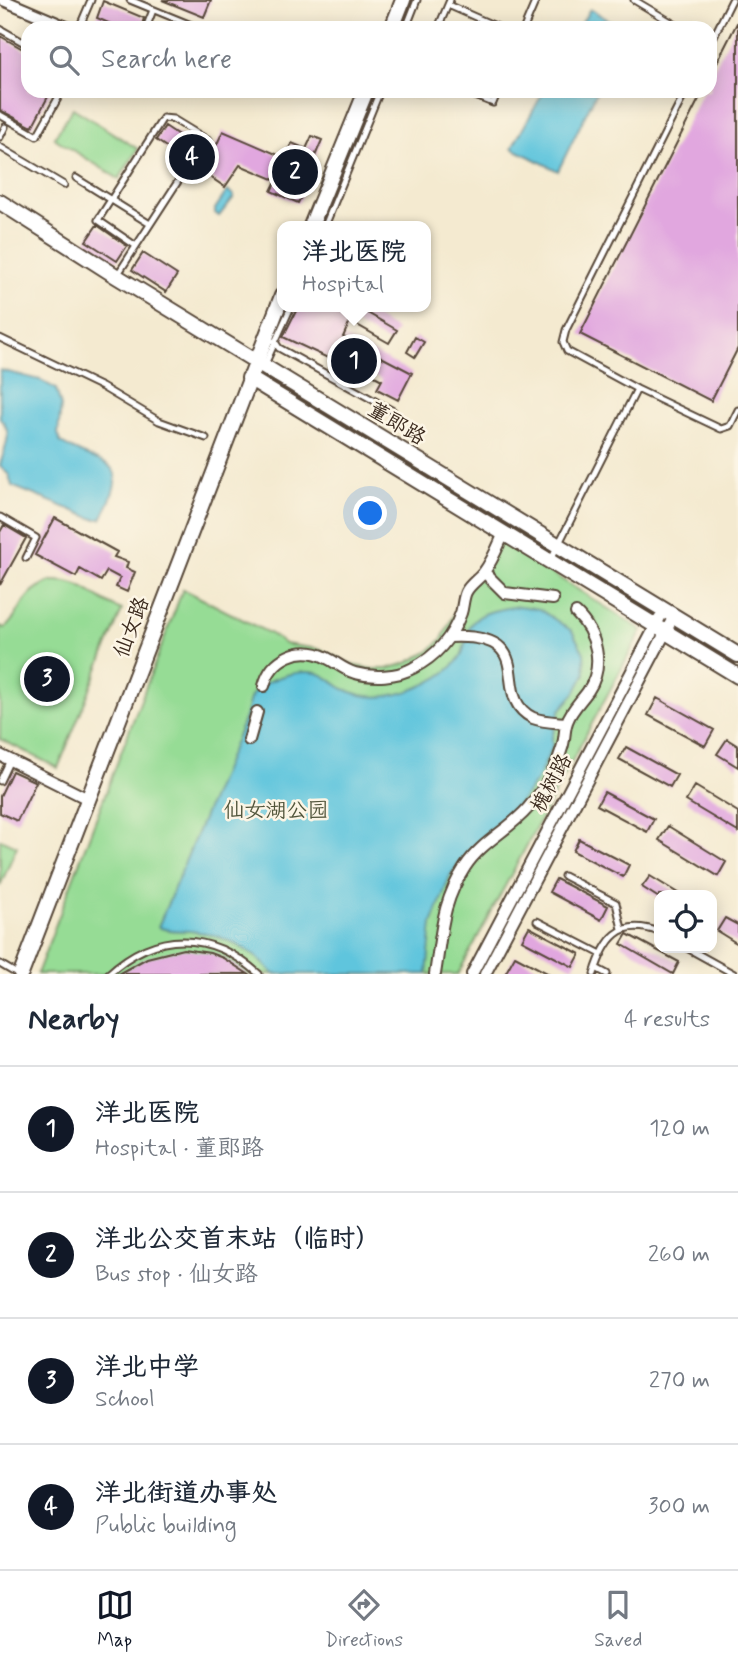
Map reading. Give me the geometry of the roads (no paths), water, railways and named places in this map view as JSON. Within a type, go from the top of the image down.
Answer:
[{"type":"street","points":[[3,0],[38,21]]},
{"type":"street","points":[[394,21],[403,0]]},
{"type":"street","points":[[313,221],[363,98]]},
{"type":"street","name":"董郎路","points":[[0,202],[116,276],[262,360],[738,656]]},
{"type":"street","name":"仙女路","points":[[19,974],[249,378],[262,360],[270,340],[278,312]]},
{"type":"street","name":"董郎路","points":[[249,378],[738,676]]},
{"type":"street","points":[[264,685],[276,663],[285,657],[303,653],[322,656],[354,673],[375,676],[397,674],[425,661],[456,637],[466,592],[484,572],[504,533]]},
{"type":"street","points":[[484,572],[505,593],[553,599]]},
{"type":"street","points":[[435,974],[442,919],[458,880],[481,848],[526,811],[539,795],[559,757],[562,722],[591,688],[598,662],[593,638],[576,613]]},
{"type":"street","name":"槐树路","points":[[471,974],[669,613]]},
{"type":"street","name":"槐树路","points":[[485,974],[660,629]]},
{"type":"street","points":[[456,637],[481,638],[502,649],[510,664],[514,693],[520,707],[532,717],[562,722]]},
{"type":"street","points":[[249,740],[257,712]]},
{"type":"street","points":[[5,758],[88,799]]},
{"type":"lane","points":[[82,21],[91,0]]},
{"type":"lane","points":[[130,0],[182,21]]},
{"type":"lane","points":[[409,21],[417,0]]},
{"type":"lane","points":[[527,21],[536,0]]},
{"type":"lane","points":[[634,0],[669,21]]},
{"type":"lane","points":[[717,30],[732,0]]},
{"type":"lane","points":[[442,21],[449,3],[486,21]]},
{"type":"lane","points":[[149,21],[153,9]]},
{"type":"lane","points":[[0,29],[21,41]]},
{"type":"lane","points":[[0,115],[37,136],[58,98]]},
{"type":"lane","points":[[327,221],[377,98]]},
{"type":"lane","points":[[480,98],[493,103],[495,98]]},
{"type":"lane","points":[[683,98],[572,318],[563,342],[567,351],[637,389],[721,429],[730,426],[738,410]]},
{"type":"lane","points":[[136,246],[98,220],[163,118],[173,120],[209,141]]},
{"type":"lane","points":[[0,137],[5,127]]},
{"type":"lane","points":[[0,147],[64,185]]},
{"type":"lane","points":[[116,276],[186,169]]},
{"type":"lane","points":[[76,178],[150,224]]},
{"type":"lane","points":[[288,312],[270,340],[279,348],[393,411]]},
{"type":"lane","points":[[0,338],[102,387],[159,421],[206,438]]},
{"type":"lane","points":[[550,561],[637,389]]},
{"type":"lane","points":[[0,517],[36,538],[26,558]]},
{"type":"lane","points":[[0,781],[5,758]]},
{"type":"lane","points":[[564,876],[616,903],[622,929]]},
{"type":"lane","points":[[537,921],[600,954]]},
{"type":"lane","points":[[607,974],[595,971],[600,954],[609,940],[622,929],[654,930]]},
{"type":"lane","points":[[108,974],[139,952],[160,943],[177,941],[198,941],[216,946],[233,954],[259,974]]},
{"type":"lane","points":[[696,953],[734,974]]},
{"type":"lane","points":[[0,964],[19,974]]},
{"type":"water","points":[[590,9],[610,21],[583,21]]},
{"type":"water","points":[[540,98],[594,98],[558,171],[512,148]]},
{"type":"water","points":[[227,191],[234,197],[219,216],[215,209]]},
{"type":"water","points":[[0,370],[40,380],[56,389],[61,406],[58,433],[60,442],[101,461],[114,473],[115,483],[111,498],[101,519],[94,519],[12,486],[9,475],[0,466],[8,435],[0,418]]},
{"type":"water","points":[[519,606],[539,609],[572,631],[584,653],[585,674],[575,693],[560,710],[552,737],[552,748],[537,780],[521,801],[467,853],[450,876],[432,924],[427,974],[274,974],[257,958],[226,940],[203,933],[158,927],[257,689],[282,676],[309,672],[321,674],[344,689],[365,696],[382,697],[407,692],[438,678],[455,664],[463,652],[469,629],[478,617],[495,610]]},
{"type":"place","name":"洋北街道办事处","points":[[192,157]]},
{"type":"place","name":"洋北公交首末站（临时）","points":[[295,172]]},
{"type":"place","name":"洋北医院","points":[[354,361]]},
{"type":"place","name":"洋北中学","points":[[47,679]]},
{"type":"park label","name":"仙女湖公园","points":[[276,810]]}]
